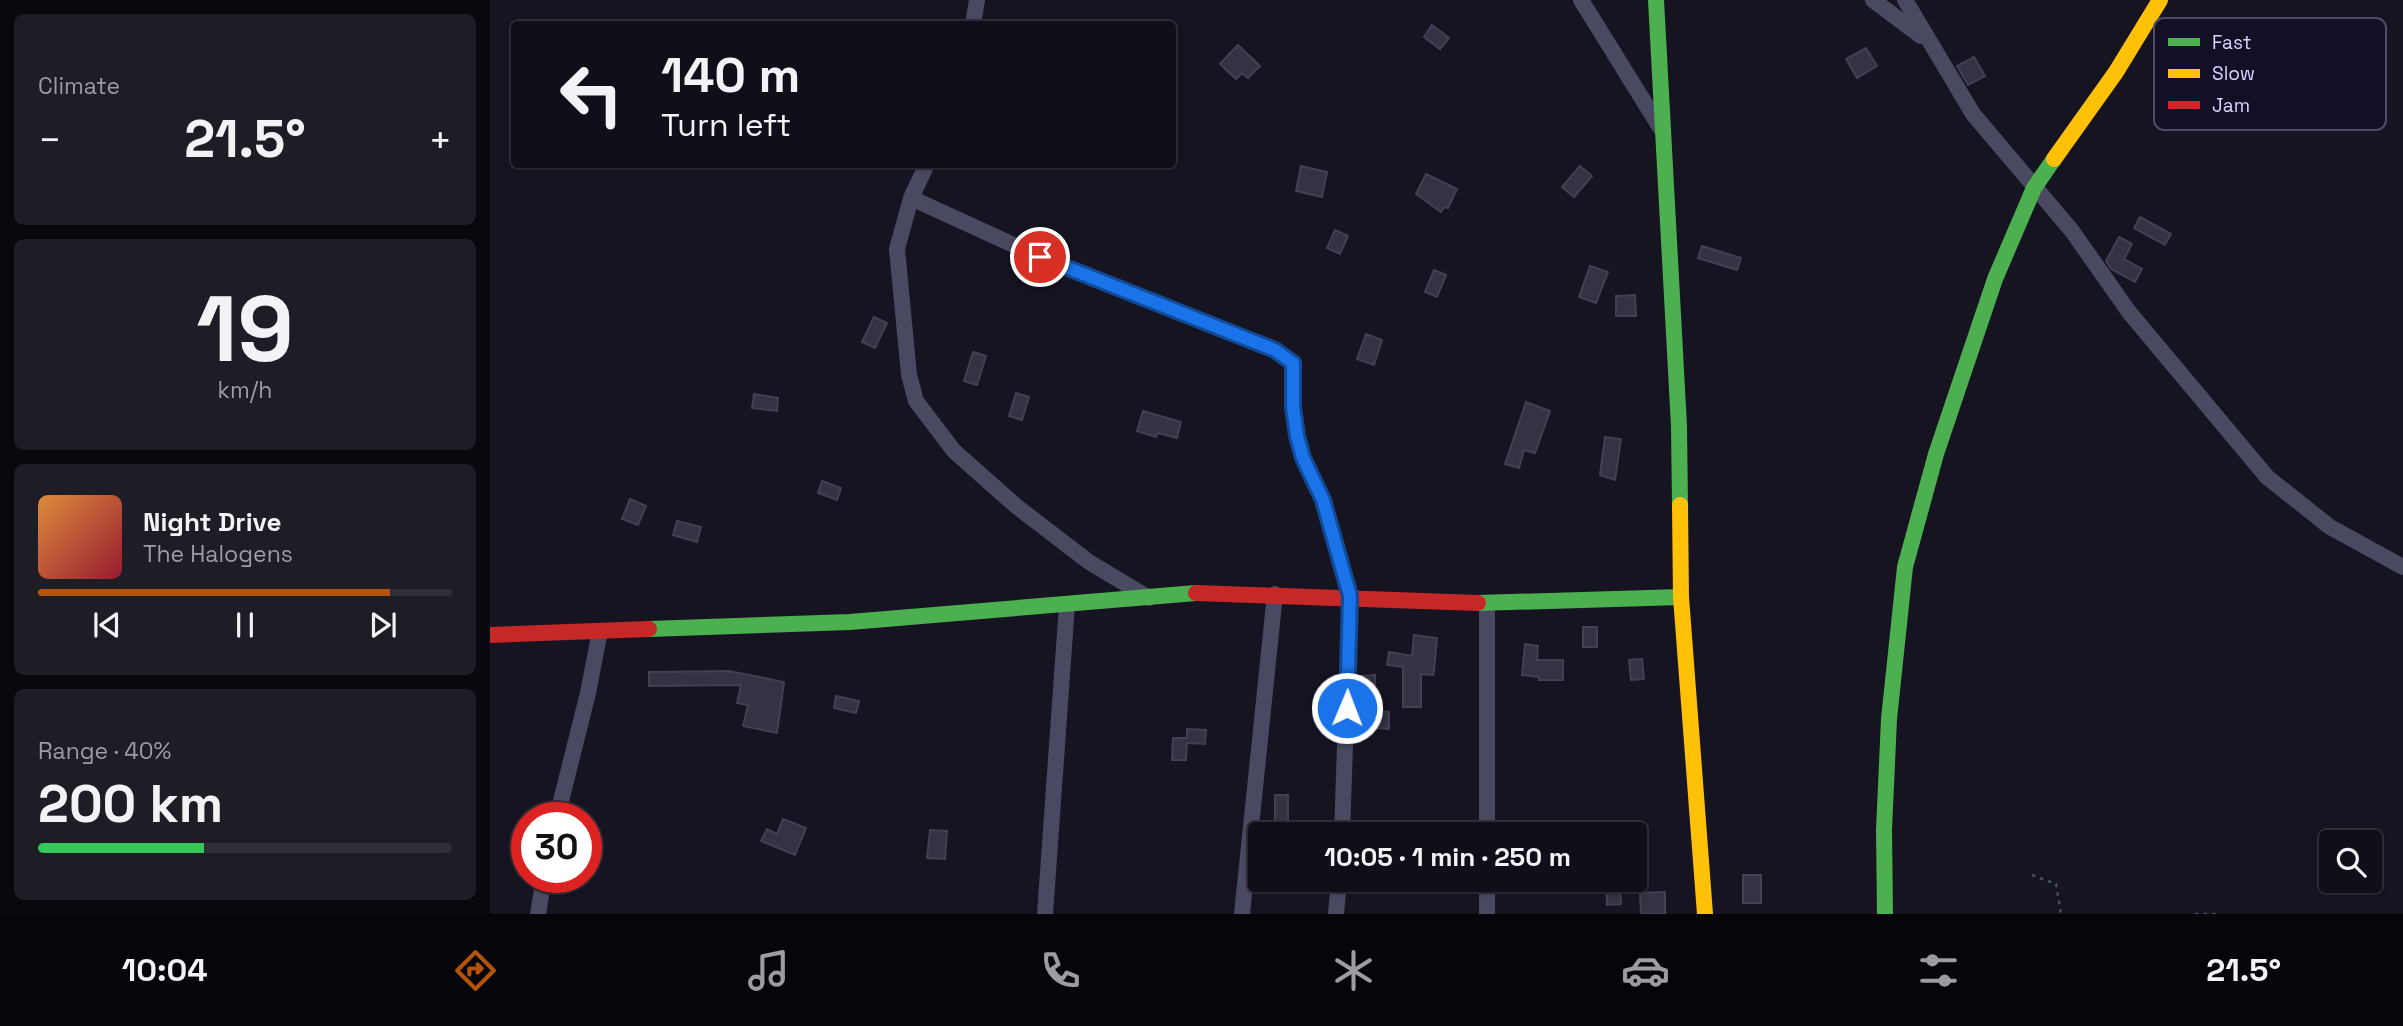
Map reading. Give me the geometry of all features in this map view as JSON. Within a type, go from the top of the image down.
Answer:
[{"type":"street","points":[[974,21],[977,0]]},
{"type":"street","points":[[1581,0],[1663,132]]},
{"type":"street","points":[[1656,0],[1679,426],[1681,597],[1705,914]]},
{"type":"street","points":[[1872,0],[1928,41]]},
{"type":"street","points":[[1905,0],[1973,114],[2091,256],[2129,312],[2267,477],[2330,527],[2403,567]]},
{"type":"street","points":[[1885,914],[1884,830],[1889,719],[1905,567],[1961,371],[1995,278],[2034,188],[2116,72],[2160,0]]},
{"type":"street","points":[[925,168],[911,198],[897,249],[909,375],[916,401],[954,451],[1016,506],[1090,562],[1149,598]]},
{"type":"street","points":[[911,198],[1040,257],[1289,357],[1293,363],[1293,407],[1297,436],[1303,458],[1323,500],[1350,596],[1342,822]]},
{"type":"street","points":[[490,635],[803,625],[1213,592],[1487,603],[1681,597]]},
{"type":"street","points":[[1241,914],[1275,594]]},
{"type":"street","points":[[1487,603],[1487,822]]},
{"type":"street","points":[[1045,914],[1067,605]]},
{"type":"street","points":[[561,802],[588,693],[600,631]]},
{"type":"street","points":[[1336,914],[1338,892]]},
{"type":"street","points":[[1487,892],[1487,914]]},
{"type":"street","points":[[538,914],[541,893]]},
{"type":"path","points":[[2032,875],[2056,884],[2061,914]]},
{"type":"path","points":[[2194,914],[2219,914]]},
{"type":"building","points":[[1432,25],[1449,38],[1440,49],[1424,37]]},
{"type":"building","points":[[1238,45],[1260,66],[1248,78],[1242,73],[1236,79],[1220,64]]},
{"type":"building","points":[[1866,48],[1877,66],[1857,78],[1846,59]]},
{"type":"building","points":[[1974,57],[1985,76],[1968,85],[1957,66]]},
{"type":"building","points":[[1301,166],[1327,172],[1322,197],[1296,191]]},
{"type":"building","points":[[1580,166],[1592,176],[1574,197],[1562,187]]},
{"type":"building","points":[[1426,174],[1457,189],[1448,208],[1444,207],[1441,212],[1416,194]]},
{"type":"building","points":[[2140,217],[2171,234],[2165,245],[2134,228]]},
{"type":"building","points":[[1335,230],[1348,236],[1340,254],[1327,248]]},
{"type":"building","points":[[2119,237],[2132,244],[2124,259],[2142,269],[2135,282],[2111,269],[2106,261]]},
{"type":"building","points":[[1702,246],[1741,258],[1737,270],[1698,258]]},
{"type":"building","points":[[1590,266],[1608,272],[1596,303],[1579,297]]},
{"type":"building","points":[[1434,270],[1446,275],[1437,297],[1425,292]]},
{"type":"building","points":[[1635,295],[1636,316],[1616,316],[1616,296]]},
{"type":"building","points":[[874,317],[887,323],[875,348],[862,342]]},
{"type":"building","points":[[1366,334],[1382,340],[1374,365],[1357,359]]},
{"type":"building","points":[[973,352],[986,356],[977,385],[964,381]]},
{"type":"building","points":[[1016,393],[1029,397],[1022,420],[1009,416]]},
{"type":"building","points":[[754,394],[778,398],[777,411],[752,408]]},
{"type":"building","points":[[1526,402],[1550,411],[1535,453],[1524,450],[1519,468],[1505,464]]},
{"type":"building","points":[[1143,411],[1181,422],[1177,438],[1158,433],[1156,437],[1137,431]]},
{"type":"building","points":[[1605,437],[1621,439],[1615,480],[1600,475]]},
{"type":"building","points":[[822,481],[841,488],[837,500],[818,493]]},
{"type":"building","points":[[630,499],[646,506],[638,525],[622,519]]},
{"type":"building","points":[[677,521],[701,527],[697,542],[673,535]]},
{"type":"building","points":[[1583,627],[1597,627],[1597,647],[1583,647]]},
{"type":"building","points":[[1414,635],[1437,638],[1434,671],[1433,675],[1421,674],[1421,707],[1403,707],[1403,667],[1387,665],[1389,652],[1412,656]]},
{"type":"building","points":[[1525,644],[1538,646],[1537,660],[1563,660],[1563,680],[1539,680],[1539,677],[1522,675]]},
{"type":"building","points":[[1642,659],[1644,679],[1631,680],[1629,660]]},
{"type":"building","points":[[729,671],[784,682],[777,733],[743,726],[748,705],[737,703],[741,685],[649,686],[649,672]]},
{"type":"building","points":[[1375,675],[1375,711],[1389,712],[1389,729],[1359,727],[1362,676]]},
{"type":"building","points":[[836,696],[859,701],[856,713],[834,708]]},
{"type":"building","points":[[1187,729],[1206,730],[1205,744],[1187,743],[1186,760],[1172,760],[1173,738],[1187,738]]},
{"type":"building","points":[[1275,795],[1288,795],[1288,821],[1275,821]]},
{"type":"building","points":[[783,819],[806,828],[795,855],[761,841],[767,829],[777,834]]},
{"type":"building","points":[[930,830],[947,831],[945,859],[927,858]]},
{"type":"building","points":[[1743,875],[1761,875],[1761,903],[1743,903]]},
{"type":"building","points":[[1606,892],[1620,892],[1621,904],[1607,905]]},
{"type":"building","points":[[1665,892],[1665,914],[1641,914],[1640,893]]},
{"type":"traffic: fast","points":[[1656,0],[1679,426],[1680,505]]},
{"type":"traffic: fast","points":[[1885,914],[1884,830],[1889,719],[1905,567],[1936,454],[1995,279],[2034,188],[2054,159]]},
{"type":"traffic: fast","points":[[649,629],[850,622],[1196,593]]},
{"type":"traffic: fast","points":[[1478,603],[1681,597]]},
{"type":"traffic: slow","points":[[2054,159],[2116,72],[2160,0]]},
{"type":"traffic: slow","points":[[1680,505],[1681,597],[1705,914]]},
{"type":"traffic: jam","points":[[1196,593],[1478,603]]},
{"type":"traffic: jam","points":[[490,635],[649,629]]},
{"type":"route","points":[[1040,257],[1171,312],[1289,357],[1293,363],[1293,407],[1297,436],[1303,458],[1323,500],[1350,596],[1347,708]]}]
